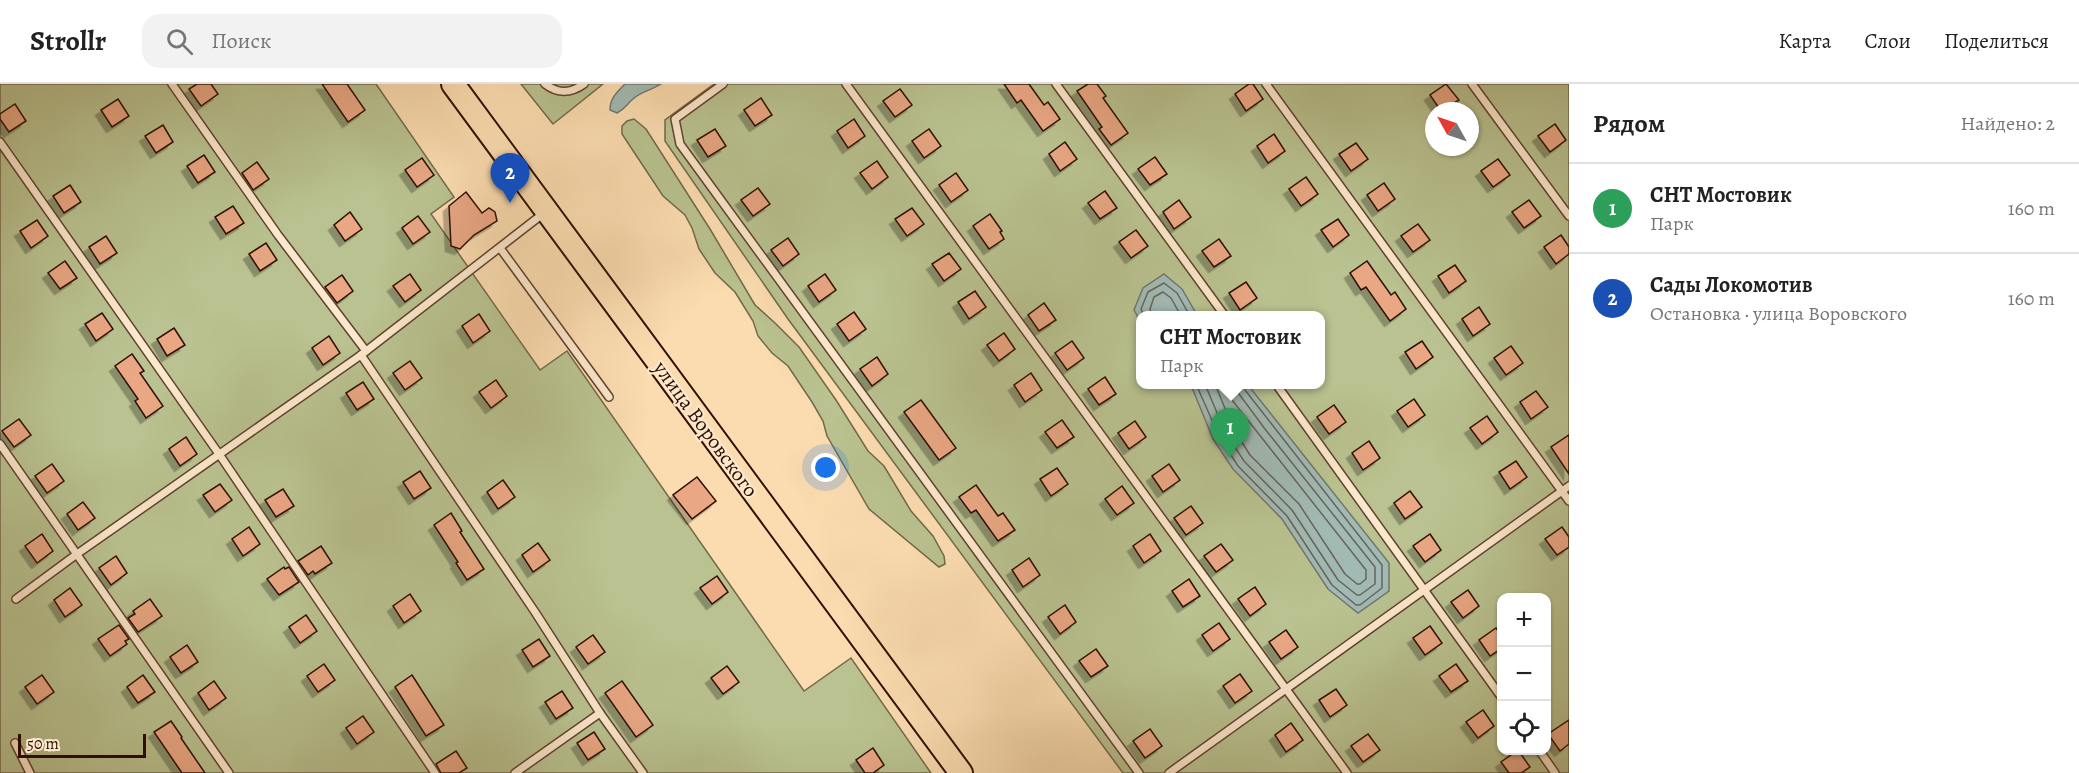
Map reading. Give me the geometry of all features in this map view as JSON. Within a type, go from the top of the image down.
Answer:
[{"type":"main road","name":"улица Воровского","points":[[453,84],[961,773]]},
{"type":"lane","points":[[172,84],[364,353],[600,713],[644,773]]},
{"type":"lane","points":[[544,84],[562,93],[575,90],[584,84]]},
{"type":"lane","points":[[723,84],[675,120],[680,144],[1140,773]]},
{"type":"lane","points":[[846,84],[1347,773]]},
{"type":"lane","points":[[1056,84],[1222,311]]},
{"type":"lane","points":[[1266,84],[1569,501]]},
{"type":"lane","points":[[1472,84],[1569,216]]},
{"type":"lane","points":[[0,142],[219,454],[435,773]]},
{"type":"lane","points":[[16,599],[364,353],[546,212]]},
{"type":"lane","points":[[500,248],[609,397]]},
{"type":"lane","points":[[1280,389],[1497,691]]},
{"type":"lane","points":[[0,444],[229,773]]},
{"type":"lane","points":[[1169,773],[1569,486]]},
{"type":"lane","points":[[515,773],[600,713]]},
{"type":"lane","points":[[15,743],[30,773]]},
{"type":"lane","points":[[1542,755],[1555,773]]},
{"type":"green space","points":[[0,84],[376,84],[454,197],[431,214],[540,370],[567,351],[804,691],[851,658],[931,773],[0,773]]},
{"type":"green space","points":[[521,84],[603,84],[553,124]]},
{"type":"green space","points":[[714,84],[1569,84],[1569,773],[1123,773],[788,319],[665,141],[665,120]]},
{"type":"green space","points":[[634,119],[646,129],[755,305],[799,347],[868,451],[884,466],[911,511],[933,536],[944,556],[945,564],[939,567],[869,509],[827,436],[823,421],[812,402],[788,366],[772,353],[758,336],[753,321],[735,292],[715,273],[699,249],[685,215],[663,196],[622,134],[622,126]]},
{"type":"water","points":[[625,84],[661,84],[636,97],[617,113],[610,110],[611,102]]},
{"type":"water","points":[[1164,274],[1182,289],[1195,311],[1136,311],[1136,314],[1134,310],[1143,288]]},
{"type":"water","points":[[1251,389],[1389,563],[1389,591],[1358,613],[1328,589],[1282,519],[1233,469],[1213,439],[1193,390]]},
{"type":"building","points":[[197,84],[211,84],[218,94],[201,106],[189,89]]},
{"type":"building","points":[[322,84],[347,84],[365,110],[348,122]]},
{"type":"building","points":[[1004,84],[1029,84],[1044,105],[1048,102],[1060,119],[1043,131],[1021,100],[1017,103]]},
{"type":"building","points":[[1088,84],[1097,84],[1106,96],[1103,98],[1128,133],[1111,145],[1099,129],[1102,127],[1077,91]]},
{"type":"building","points":[[1249,84],[1253,84],[1263,99],[1246,111],[1235,94]]},
{"type":"building","points":[[1446,84],[1459,100],[1435,102],[1430,95]]},
{"type":"building","points":[[900,89],[912,105],[895,117],[883,101]]},
{"type":"building","points":[[761,98],[772,115],[755,126],[744,110]]},
{"type":"building","points":[[118,99],[129,116],[112,127],[101,110]]},
{"type":"building","points":[[15,104],[26,121],[9,132],[0,119],[0,114]]},
{"type":"building","points":[[854,119],[865,136],[848,148],[837,131]]},
{"type":"building","points":[[1555,124],[1566,140],[1550,152],[1538,136]]},
{"type":"building","points":[[163,125],[173,142],[156,153],[145,136]]},
{"type":"building","points":[[715,129],[726,146],[708,157],[697,140]]},
{"type":"building","points":[[929,129],[941,146],[924,158],[912,141]]},
{"type":"building","points":[[1274,134],[1285,151],[1268,163],[1257,146]]},
{"type":"building","points":[[1065,142],[1077,159],[1060,171],[1049,154]]},
{"type":"building","points":[[1356,143],[1368,159],[1351,171],[1339,154]]},
{"type":"building","points":[[204,155],[215,172],[198,183],[187,166]]},
{"type":"building","points":[[1155,157],[1167,174],[1150,185],[1138,169]]},
{"type":"building","points":[[422,158],[434,175],[417,187],[405,170]]},
{"type":"building","points":[[1498,159],[1510,175],[1493,187],[1481,171]]},
{"type":"building","points":[[877,161],[888,177],[872,189],[860,173]]},
{"type":"building","points":[[257,162],[269,179],[253,190],[242,173]]},
{"type":"building","points":[[956,173],[968,190],[951,202],[939,185]]},
{"type":"building","points":[[1306,177],[1318,194],[1301,206],[1289,189]]},
{"type":"building","points":[[1384,183],[1395,199],[1378,211],[1367,195]]},
{"type":"building","points":[[70,185],[81,202],[64,213],[53,196]]},
{"type":"building","points":[[758,188],[770,204],[753,216],[741,200]]},
{"type":"building","points":[[1105,191],[1117,208],[1100,219],[1088,203]]},
{"type":"building","points":[[466,192],[482,213],[489,208],[495,212],[497,221],[474,235],[460,249],[451,246],[449,206]]},
{"type":"building","points":[[1179,200],[1191,217],[1174,229],[1163,212]]},
{"type":"building","points":[[1529,200],[1541,216],[1524,228],[1512,212]]},
{"type":"building","points":[[233,206],[244,223],[226,234],[215,217]]},
{"type":"building","points":[[912,208],[924,224],[907,236],[895,219]]},
{"type":"building","points":[[350,212],[362,229],[345,241],[334,225]]},
{"type":"building","points":[[990,214],[1002,231],[1000,232],[1004,239],[989,249],[973,226]]},
{"type":"building","points":[[418,216],[430,232],[413,244],[402,228]]},
{"type":"building","points":[[1338,219],[1349,235],[1333,247],[1321,230]]},
{"type":"building","points":[[37,220],[48,236],[31,248],[20,231]]},
{"type":"building","points":[[1418,224],[1430,240],[1413,252],[1401,236]]},
{"type":"building","points":[[1136,230],[1148,246],[1131,258],[1119,242]]},
{"type":"building","points":[[1561,235],[1569,247],[1569,254],[1556,264],[1544,247]]},
{"type":"building","points":[[106,236],[117,253],[100,264],[89,247]]},
{"type":"building","points":[[788,238],[799,254],[783,266],[771,250]]},
{"type":"building","points":[[1219,239],[1231,256],[1214,267],[1202,251]]},
{"type":"building","points":[[266,243],[277,260],[260,271],[249,254]]},
{"type":"building","points":[[949,253],[961,269],[944,281],[932,264]]},
{"type":"building","points":[[65,261],[77,278],[60,289],[48,273]]},
{"type":"building","points":[[1367,261],[1391,295],[1395,292],[1406,309],[1390,321],[1366,287],[1361,290],[1350,273]]},
{"type":"building","points":[[1455,265],[1466,281],[1449,293],[1438,276]]},
{"type":"building","points":[[410,274],[421,290],[405,302],[393,286]]},
{"type":"building","points":[[825,274],[836,290],[819,302],[808,286]]},
{"type":"building","points":[[342,275],[353,291],[337,303],[325,287]]},
{"type":"building","points":[[1246,282],[1257,298],[1240,310],[1229,293]]},
{"type":"building","points":[[975,291],[986,307],[969,319],[958,302]]},
{"type":"building","points":[[1044,303],[1056,320],[1039,331],[1028,315]]},
{"type":"building","points":[[1479,307],[1490,324],[1473,336],[1462,319]]},
{"type":"building","points":[[854,312],[866,329],[849,341],[837,324]]},
{"type":"building","points":[[102,313],[113,329],[96,341],[85,324]]},
{"type":"building","points":[[479,314],[490,331],[473,343],[462,326]]},
{"type":"building","points":[[174,328],[185,345],[167,356],[157,339]]},
{"type":"building","points":[[1004,333],[1015,349],[999,361],[987,345]]},
{"type":"building","points":[[329,336],[340,353],[323,365],[312,348]]},
{"type":"building","points":[[1072,341],[1084,358],[1067,370],[1055,353]]},
{"type":"building","points":[[1422,341],[1433,357],[1416,369],[1405,352]]},
{"type":"building","points":[[1511,346],[1523,363],[1506,375],[1494,358]]},
{"type":"building","points":[[132,354],[144,371],[140,373],[163,406],[146,418],[135,401],[138,399],[115,366]]},
{"type":"building","points":[[877,357],[888,374],[872,386],[860,369]]},
{"type":"building","points":[[410,361],[422,378],[405,390],[393,373]]},
{"type":"building","points":[[1031,373],[1042,390],[1025,402],[1014,385]]},
{"type":"building","points":[[1105,377],[1116,394],[1099,405],[1088,389]]},
{"type":"building","points":[[496,380],[507,396],[491,408],[479,392]]},
{"type":"building","points":[[363,382],[374,399],[357,410],[346,393]]},
{"type":"building","points":[[1536,391],[1548,407],[1531,419],[1520,402]]},
{"type":"building","points":[[1414,399],[1425,415],[1408,427],[1397,411]]},
{"type":"building","points":[[921,400],[956,448],[939,460],[904,412]]},
{"type":"building","points":[[1334,405],[1346,422],[1329,434],[1317,417]]},
{"type":"building","points":[[1487,416],[1498,432],[1482,444],[1470,428]]},
{"type":"building","points":[[19,419],[31,435],[14,447],[2,431]]},
{"type":"building","points":[[1062,420],[1074,437],[1057,448],[1045,432]]},
{"type":"building","points":[[1135,421],[1146,437],[1129,449],[1118,433]]},
{"type":"building","points":[[1569,435],[1569,474],[1551,447]]},
{"type":"building","points":[[186,437],[197,454],[180,466],[169,449]]},
{"type":"building","points":[[1369,441],[1380,458],[1363,470],[1352,453]]},
{"type":"building","points":[[1516,461],[1527,477],[1510,489],[1499,472]]},
{"type":"building","points":[[52,464],[64,481],[47,493],[35,476]]},
{"type":"building","points":[[1169,464],[1180,480],[1163,492],[1152,476]]},
{"type":"building","points":[[1057,468],[1068,484],[1051,496],[1040,479]]},
{"type":"building","points":[[420,471],[431,488],[414,499],[403,482]]},
{"type":"building","points":[[697,477],[716,501],[692,519],[673,495]]},
{"type":"building","points":[[503,480],[515,497],[498,509],[487,492]]},
{"type":"building","points":[[220,484],[232,500],[215,512],[203,495]]},
{"type":"building","points":[[976,485],[998,516],[1003,513],[1015,530],[998,541],[976,510],[971,513],[959,497]]},
{"type":"building","points":[[1122,486],[1134,503],[1117,515],[1105,499]]},
{"type":"building","points":[[283,489],[294,506],[276,517],[265,500]]},
{"type":"building","points":[[1410,491],[1422,507],[1405,519],[1394,503]]},
{"type":"building","points":[[83,502],[95,518],[78,530],[67,514]]},
{"type":"building","points":[[1191,506],[1203,523],[1186,535],[1174,518]]},
{"type":"building","points":[[451,513],[462,531],[460,532],[484,569],[467,580],[434,525]]},
{"type":"building","points":[[249,527],[260,544],[243,556],[232,539]]},
{"type":"building","points":[[1562,527],[1569,537],[1569,547],[1557,555],[1545,539]]},
{"type":"building","points":[[42,534],[53,551],[37,563],[25,546]]},
{"type":"building","points":[[1150,534],[1161,551],[1144,563],[1133,546]]},
{"type":"building","points":[[1430,534],[1441,550],[1425,562],[1413,546]]},
{"type":"building","points":[[538,543],[550,560],[533,572],[522,555]]},
{"type":"building","points":[[1221,544],[1233,560],[1216,572],[1204,556]]},
{"type":"building","points":[[321,546],[332,563],[315,574],[313,571],[308,575],[298,561]]},
{"type":"building","points":[[116,556],[127,573],[111,585],[99,568]]},
{"type":"building","points":[[1029,558],[1040,575],[1023,587],[1012,570]]},
{"type":"building","points":[[284,567],[285,569],[289,567],[299,582],[279,595],[267,579]]},
{"type":"building","points":[[717,576],[728,592],[712,604],[700,588]]},
{"type":"building","points":[[1189,579],[1200,596],[1183,607],[1172,591]]},
{"type":"building","points":[[1255,587],[1266,604],[1250,616],[1238,599]]},
{"type":"building","points":[[70,588],[82,605],[65,617],[54,600]]},
{"type":"building","points":[[1468,590],[1479,606],[1463,618],[1451,602]]},
{"type":"building","points":[[410,594],[421,611],[404,623],[393,606]]},
{"type":"building","points":[[150,599],[162,616],[138,632],[128,618],[135,614],[133,611]]},
{"type":"building","points":[[1065,605],[1076,622],[1060,634],[1048,617]]},
{"type":"building","points":[[306,615],[317,631],[300,643],[289,627]]},
{"type":"building","points":[[1219,623],[1230,639],[1213,651],[1202,635]]},
{"type":"building","points":[[119,625],[129,639],[125,641],[127,644],[110,656],[98,639]]},
{"type":"building","points":[[1430,626],[1442,643],[1425,655],[1413,638]]},
{"type":"building","points":[[1496,628],[1497,651],[1490,656],[1479,640]]},
{"type":"building","points":[[1286,630],[1298,647],[1281,659],[1269,642]]},
{"type":"building","points":[[593,635],[605,652],[588,664],[576,647]]},
{"type":"building","points":[[539,639],[550,656],[533,667],[522,650]]},
{"type":"building","points":[[187,645],[198,662],[181,673],[170,657]]},
{"type":"building","points":[[1096,649],[1108,666],[1091,677],[1079,661]]},
{"type":"building","points":[[324,664],[335,680],[318,692],[307,676]]},
{"type":"building","points":[[1456,664],[1468,681],[1451,692],[1439,676]]},
{"type":"building","points":[[727,666],[739,682],[723,694],[711,678]]},
{"type":"building","points":[[1240,674],[1252,691],[1235,703],[1223,686]]},
{"type":"building","points":[[42,675],[54,692],[37,704],[25,687]]},
{"type":"building","points":[[143,675],[155,692],[138,703],[127,687]]},
{"type":"building","points":[[412,675],[444,725],[426,736],[395,687]]},
{"type":"building","points":[[214,681],[226,698],[209,710],[198,693]]},
{"type":"building","points":[[622,681],[653,725],[636,737],[605,693]]},
{"type":"building","points":[[1336,689],[1347,705],[1330,717],[1319,700]]},
{"type":"building","points":[[562,691],[573,708],[556,719],[545,702]]},
{"type":"building","points":[[1483,710],[1494,726],[1478,738],[1466,722]]},
{"type":"building","points":[[363,716],[374,732],[357,744],[346,728]]},
{"type":"building","points":[[1569,720],[1569,744],[1560,751],[1551,738],[1551,732]]},
{"type":"building","points":[[171,721],[205,773],[182,773],[154,732]]},
{"type":"building","points":[[1291,723],[1303,740],[1286,752],[1275,735]]},
{"type":"building","points":[[1150,729],[1162,746],[1145,758],[1133,741]]},
{"type":"building","points":[[594,732],[605,749],[588,760],[577,743]]},
{"type":"building","points":[[1368,734],[1380,750],[1363,762],[1351,746]]},
{"type":"building","points":[[873,748],[884,765],[873,773],[865,773],[856,760]]},
{"type":"building","points":[[456,751],[467,768],[459,773],[441,773],[436,764]]},
{"type":"building","points":[[1511,755],[1522,755],[1530,767],[1521,773],[1509,773],[1501,762]]},
{"type":"place","name":"Сады Локомотив","points":[[510,203]]},
{"type":"place","name":"СНТ Мостовик","points":[[1230,458]]}]
